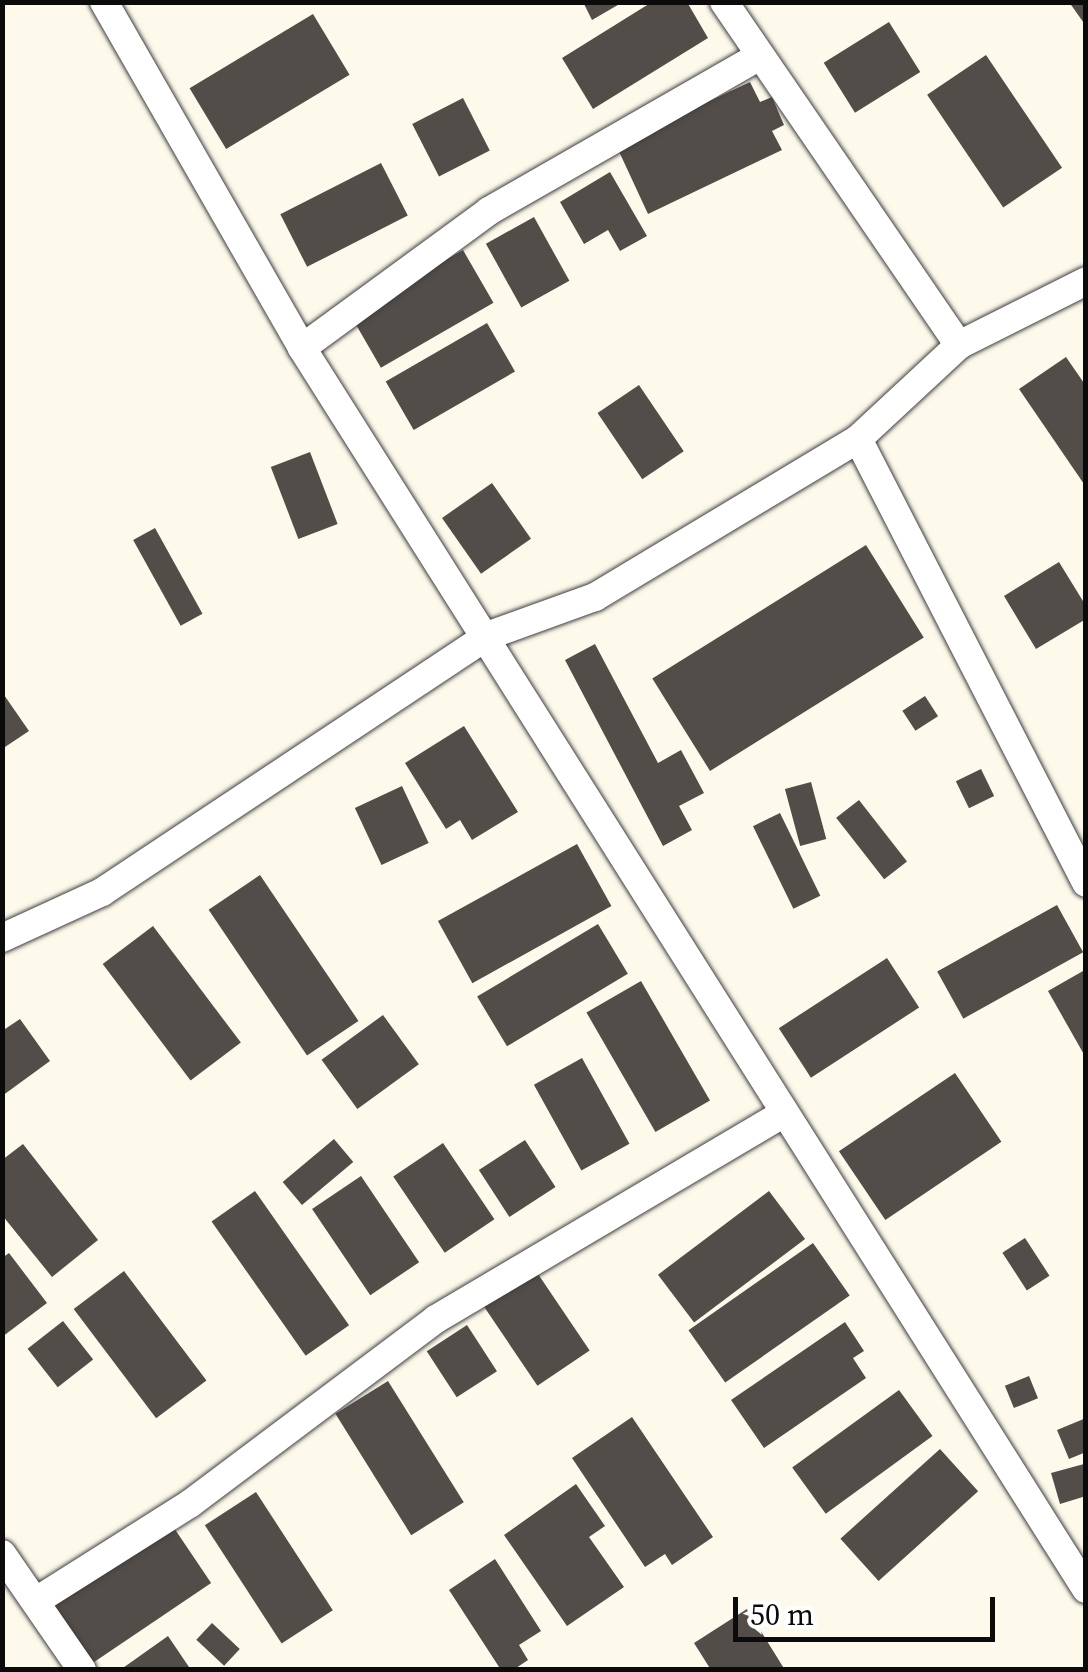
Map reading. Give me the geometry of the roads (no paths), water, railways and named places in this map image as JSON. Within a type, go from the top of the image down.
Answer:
[{"type":"street","points":[[104,2],[302,348],[785,1113],[1074,1541],[1086,1589]]},
{"type":"street","points":[[724,2],[758,58],[959,345]]},
{"type":"street","points":[[302,348],[489,212],[758,58]]},
{"type":"street","points":[[2,938],[102,892],[487,636],[595,596],[858,439],[959,345],[1086,281]]},
{"type":"street","points":[[858,439],[1086,883]]},
{"type":"street","points":[[36,1601],[191,1503],[436,1319],[785,1113]]},
{"type":"street","points":[[2,1554],[82,1670]]}]
